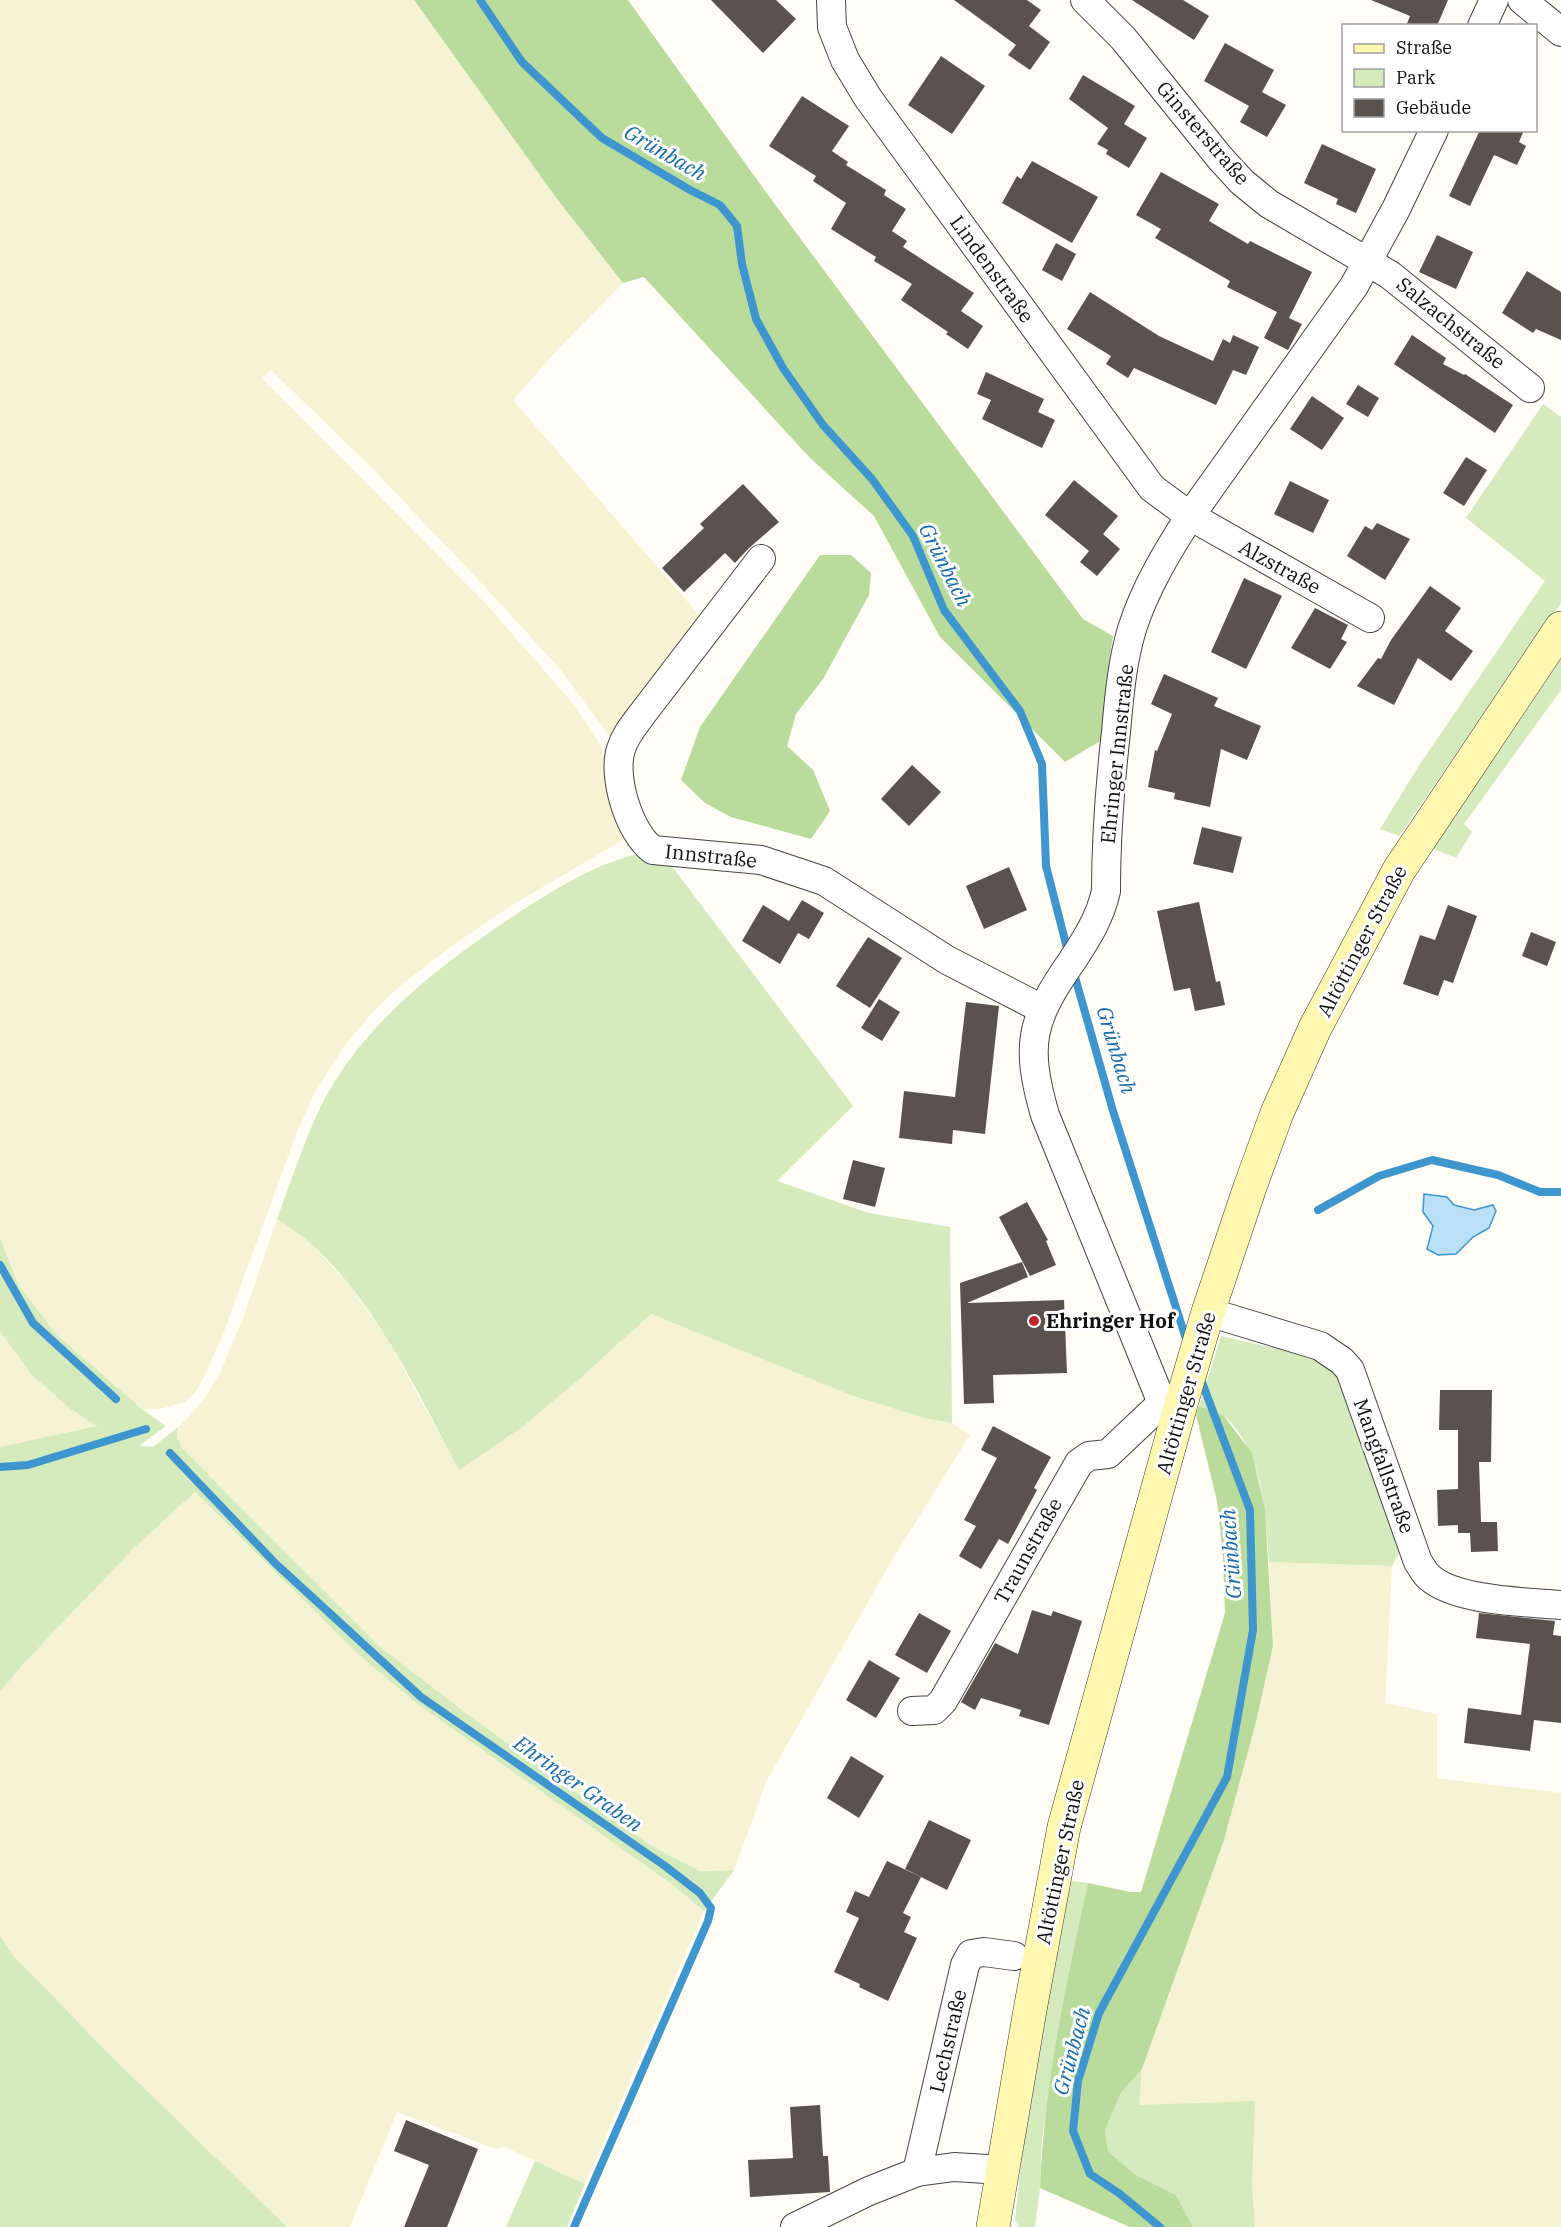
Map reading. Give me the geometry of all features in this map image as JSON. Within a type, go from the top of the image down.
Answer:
[{"type":"main road","name":"Altöttinger Straße","points":[[993,2227],[1029,2010],[1065,1827],[1175,1404],[1250,1186],[1277,1113],[1316,1028],[1399,870],[1561,628]]},
{"type":"street","name":"Lindenstraße","points":[[831,0],[832,27],[845,60],[868,98],[1152,488],[1190,516]]},
{"type":"street","name":"Ginsterstraße","points":[[1085,0],[1123,38],[1242,182],[1269,204],[1369,261]]},
{"type":"street","points":[[1483,24],[1494,0]]},
{"type":"street","points":[[1522,0],[1561,32]]},
{"type":"street","name":"Ehringer Innstraße","points":[[1175,1404],[1045,1115],[1036,1084],[1032,1056],[1034,1034],[1042,1010],[1058,980],[1089,936],[1101,912],[1106,891],[1112,769],[1120,688],[1131,631],[1155,575],[1190,516],[1323,330],[1369,261],[1433,132]]},
{"type":"street","name":"Salzachstraße","points":[[1369,261],[1390,275],[1530,387]]},
{"type":"street","name":"Alzstraße","points":[[1190,516],[1370,618]]},
{"type":"street","name":"Innstraße","points":[[761,559],[628,733],[621,748],[618,766],[624,799],[636,831],[645,845],[653,850],[761,860],[824,881],[947,960],[1042,1010]]},
{"type":"street","name":"Mangfallstraße","points":[[1205,1322],[1320,1346],[1342,1361],[1350,1370],[1419,1562],[1428,1577],[1445,1588],[1463,1594],[1561,1605]]},
{"type":"street","name":"Traunstraße","points":[[912,1711],[934,1710],[943,1701],[1078,1463],[1089,1456],[1108,1454],[1175,1404]]},
{"type":"street","name":"Lechstraße","points":[[917,2172],[965,1965],[971,1954],[984,1952],[1014,1956]]},
{"type":"street","points":[[795,2227],[917,2172],[954,2167],[1003,2170]]},
{"type":"shaded area","points":[[0,0],[414,0],[557,199],[623,283],[560,347],[513,400],[705,622],[614,742],[560,669],[371,467],[271,370],[262,378],[489,607],[574,705],[600,744],[611,768],[628,837],[509,907],[449,948],[400,986],[369,1016],[343,1048],[315,1092],[297,1132],[222,1337],[205,1375],[195,1393],[185,1402],[160,1409],[142,1409],[57,1335],[19,1286],[0,1238]]},
{"type":"shaded area","points":[[277,1219],[300,1232],[346,1281],[385,1335],[459,1470],[576,1382],[651,1314],[853,1396],[928,1419],[952,1423],[970,1435],[892,1560],[767,1780],[734,1870],[700,1871],[650,1845],[475,1720],[379,1646],[182,1448],[177,1437],[178,1427],[206,1396],[220,1373],[243,1318]]},
{"type":"shaded area","points":[[0,1331],[31,1374],[69,1408],[98,1426],[0,1447]]},
{"type":"shaded area","points":[[195,1492],[361,1657],[416,1703],[673,1885],[704,1911],[585,2184],[505,2147],[496,2149],[397,2112],[350,2227],[287,2227],[108,2053],[13,1955],[0,1936],[0,1692],[23,1664],[134,1548]]},
{"type":"shaded area","points":[[1269,1562],[1392,1566],[1385,1703],[1437,1714],[1437,1778],[1561,1793],[1561,2227],[1255,2227],[1252,2183],[1138,2105],[1142,2069],[1224,1840],[1256,1722],[1273,1646]]},
{"type":"green space","points":[[414,0],[628,0],[768,195],[1083,619],[1113,636],[1106,681],[1102,740],[1065,762],[940,637],[874,516],[810,458],[644,277],[623,283],[557,199]]},
{"type":"green space","points":[[1543,404],[1561,417],[1561,603],[1399,836],[1380,829],[1420,764],[1545,581],[1466,518]]},
{"type":"green space","points":[[820,555],[851,555],[871,573],[869,595],[823,679],[796,714],[787,746],[813,770],[830,811],[811,839],[731,817],[705,803],[681,780],[700,727]]},
{"type":"green space","points":[[1561,656],[1561,690],[1464,824],[1472,832],[1456,858],[1431,848]]},
{"type":"green space","points":[[642,853],[665,857],[853,1106],[777,1181],[869,1213],[950,1227],[952,1423],[928,1419],[853,1396],[651,1314],[522,1427],[459,1470],[404,1367],[359,1298],[334,1267],[307,1240],[277,1219],[320,1108],[337,1078],[357,1050],[403,1000],[456,957],[558,888],[607,864]]},
{"type":"green space","points":[[0,1238],[19,1286],[57,1335],[142,1409],[166,1426],[139,1446],[153,1447],[178,1427],[177,1437],[182,1448],[379,1646],[475,1720],[650,1845],[700,1871],[734,1870],[704,1911],[673,1885],[416,1703],[361,1657],[195,1492],[134,1548],[23,1664],[0,1692],[0,1447],[97,1426],[69,1408],[31,1374],[0,1331]]},
{"type":"green space","points":[[1221,1336],[1306,1355],[1322,1362],[1337,1374],[1402,1546],[1392,1566],[1269,1562],[1264,1504],[1248,1448],[1225,1417],[1199,1406]]},
{"type":"green space","points":[[1199,1406],[1223,1415],[1252,1453],[1265,1509],[1273,1646],[1256,1722],[1224,1840],[1142,2069],[1121,2093],[1105,2130],[1108,2151],[1134,2174],[1176,2195],[1193,2227],[1130,2227],[1040,2188],[1042,2150],[1057,2035],[1088,1883],[1130,1892],[1141,1892],[1225,1613],[1223,1556],[1217,1501],[1196,1415]]},
{"type":"green space","points":[[1071,1881],[1088,1883],[1070,1968],[1042,2138],[1040,2188],[1035,2227],[1018,2227],[1015,2218],[1032,2070]]},
{"type":"green space","points":[[0,1936],[13,1955],[108,2053],[287,2227],[0,2227]]},
{"type":"green space","points":[[1142,2069],[1139,2105],[1255,2101],[1252,2183],[1255,2227],[1193,2227],[1176,2195],[1134,2174],[1108,2151],[1105,2130],[1121,2093]]},
{"type":"green space","points":[[535,2161],[585,2184],[567,2227],[506,2227]]},
{"type":"water","points":[[1424,1194],[1447,1197],[1454,1205],[1474,1210],[1493,1205],[1496,1211],[1489,1228],[1473,1237],[1456,1254],[1438,1255],[1427,1249],[1433,1226],[1423,1212]]},
{"type":"building","points":[[711,0],[776,0],[796,19],[763,53]]},
{"type":"building","points":[[954,0],[1027,0],[1041,10],[1029,26],[1050,42],[1030,70],[1008,55],[1016,45]]},
{"type":"building","points":[[1132,0],[1183,0],[1209,16],[1194,40]]},
{"type":"building","points":[[1371,0],[1448,0],[1438,24],[1407,24],[1410,16]]},
{"type":"building","points":[[1225,43],[1274,70],[1262,92],[1286,105],[1267,137],[1240,122],[1249,106],[1204,81]]},
{"type":"building","points":[[941,56],[985,86],[952,134],[908,105]]},
{"type":"building","points":[[1083,75],[1135,106],[1124,124],[1147,138],[1129,168],[1106,154],[1108,150],[1097,144],[1108,128],[1069,99]]},
{"type":"building","points":[[802,96],[849,126],[832,151],[848,162],[846,165],[886,190],[884,195],[906,209],[892,231],[907,241],[903,247],[974,293],[961,311],[983,326],[968,349],[946,334],[948,332],[901,300],[912,284],[874,261],[876,257],[831,229],[846,203],[813,181],[816,176],[769,146]]},
{"type":"building","points":[[1479,132],[1523,132],[1519,142],[1526,146],[1517,165],[1494,155],[1470,206],[1449,196]]},
{"type":"building","points":[[1322,144],[1376,169],[1356,213],[1336,204],[1338,199],[1304,183]]},
{"type":"building","points":[[1032,161],[1098,197],[1072,243],[1002,203],[1017,176],[1021,179]]},
{"type":"building","points":[[1161,172],[1219,204],[1209,221],[1248,244],[1250,241],[1312,272],[1289,318],[1302,324],[1288,350],[1264,338],[1277,312],[1227,287],[1230,281],[1155,238],[1161,229],[1136,215]]},
{"type":"building","points":[[1437,235],[1473,252],[1456,289],[1419,272]]},
{"type":"building","points":[[1056,243],[1076,254],[1062,281],[1042,270]]},
{"type":"building","points":[[1527,271],[1561,292],[1561,340],[1536,329],[1533,333],[1502,313]]},
{"type":"building","points":[[1090,292],[1159,336],[1213,361],[1223,339],[1230,343],[1233,335],[1259,347],[1246,375],[1233,370],[1216,405],[1134,368],[1128,378],[1106,364],[1111,356],[1067,329]]},
{"type":"building","points":[[1412,335],[1446,358],[1443,364],[1465,374],[1513,405],[1495,433],[1394,364]]},
{"type":"building","points":[[986,372],[1044,399],[1038,412],[1055,420],[1042,448],[982,419],[991,400],[977,394]]},
{"type":"building","points":[[1358,385],[1379,398],[1368,417],[1346,404]]},
{"type":"building","points":[[1312,396],[1344,418],[1322,450],[1290,429]]},
{"type":"building","points":[[1466,457],[1487,470],[1464,506],[1443,493]]},
{"type":"building","points":[[1074,480],[1118,516],[1103,534],[1120,549],[1097,576],[1080,562],[1089,551],[1045,515]]},
{"type":"building","points":[[1290,481],[1329,500],[1313,533],[1274,514]]},
{"type":"building","points":[[743,484],[779,522],[735,563],[725,553],[684,592],[662,568],[704,528],[700,524]]},
{"type":"building","points":[[1377,523],[1410,539],[1385,580],[1347,556],[1365,526],[1372,530]]},
{"type":"building","points":[[1244,578],[1282,596],[1246,669],[1211,652]]},
{"type":"building","points":[[1430,586],[1461,608],[1445,631],[1473,651],[1451,681],[1418,658],[1394,705],[1357,686],[1378,658],[1381,659],[1391,640]]},
{"type":"building","points":[[1315,608],[1348,625],[1341,639],[1347,642],[1330,669],[1291,648]]},
{"type":"building","points":[[1164,674],[1218,698],[1214,706],[1261,726],[1247,760],[1221,749],[1210,807],[1174,799],[1175,793],[1148,787],[1155,750],[1157,751],[1172,714],[1151,704]]},
{"type":"building","points":[[912,765],[941,792],[909,826],[881,799]]},
{"type":"building","points":[[1202,827],[1242,837],[1233,873],[1193,864]]},
{"type":"building","points":[[1009,867],[1027,910],[984,929],[966,886]]},
{"type":"building","points":[[802,900],[824,913],[809,939],[798,933],[780,964],[742,941],[763,905],[789,921]]},
{"type":"building","points":[[1199,902],[1216,982],[1220,981],[1225,1005],[1195,1011],[1190,988],[1174,991],[1157,911]]},
{"type":"building","points":[[1448,905],[1477,916],[1453,983],[1444,980],[1438,996],[1403,984],[1420,935],[1435,940]]},
{"type":"building","points":[[1531,932],[1556,942],[1547,966],[1522,956]]},
{"type":"building","points":[[868,937],[902,958],[870,1008],[836,986]]},
{"type":"building","points":[[879,999],[900,1012],[882,1041],[861,1028]]},
{"type":"building","points":[[966,1002],[999,1006],[985,1134],[953,1130],[952,1144],[899,1138],[904,1091],[955,1097]]},
{"type":"building","points":[[853,1160],[885,1168],[875,1207],[843,1199]]},
{"type":"building","points":[[1027,1202],[1048,1240],[1046,1241],[1056,1265],[1030,1276],[999,1217]]},
{"type":"building","points":[[1022,1262],[1028,1277],[967,1303],[1064,1300],[1067,1373],[993,1375],[994,1403],[964,1404],[960,1283]]},
{"type":"building","points":[[1440,1390],[1492,1390],[1491,1462],[1479,1462],[1481,1522],[1497,1522],[1498,1551],[1471,1552],[1470,1533],[1458,1533],[1458,1525],[1438,1526],[1437,1490],[1458,1489],[1458,1430],[1439,1430]]},
{"type":"building","points":[[993,1426],[1051,1457],[1034,1488],[1037,1490],[1008,1544],[999,1539],[981,1569],[959,1556],[976,1526],[964,1520],[997,1458],[981,1450]]},
{"type":"building","points":[[1032,1610],[1051,1616],[1053,1611],[1082,1621],[1049,1725],[1019,1716],[1021,1710],[981,1698],[975,1710],[961,1702],[995,1643],[1018,1654]]},
{"type":"building","points":[[919,1613],[951,1631],[927,1673],[895,1655]]},
{"type":"building","points":[[1479,1613],[1555,1621],[1553,1635],[1561,1636],[1561,1723],[1534,1720],[1530,1751],[1464,1743],[1468,1708],[1521,1715],[1530,1644],[1476,1638]]},
{"type":"building","points":[[869,1660],[900,1678],[876,1718],[846,1700]]},
{"type":"building","points":[[851,1756],[884,1776],[859,1818],[827,1798]]},
{"type":"building","points":[[929,1820],[971,1840],[947,1890],[905,1869]]},
{"type":"building","points":[[887,1861],[921,1877],[903,1913],[911,1917],[904,1932],[917,1938],[888,2001],[834,1972],[859,1918],[846,1912],[855,1891],[869,1897]]},
{"type":"building","points":[[820,2105],[823,2156],[828,2156],[830,2192],[750,2197],[748,2160],[793,2158],[790,2107]]},
{"type":"building","points":[[406,2120],[478,2149],[447,2227],[404,2227],[429,2165],[394,2151]]},
{"type":"waterway","name":"Grünbach","points":[[480,0],[522,62],[602,138],[720,205],[737,226],[742,264],[756,319],[783,368],[823,425],[872,479],[913,536],[944,610],[1020,711],[1042,764],[1046,866],[1068,952]]},
{"type":"waterway","name":"Grünbach","points":[[1073,970],[1113,1111],[1188,1345]]},
{"type":"waterway","points":[[1318,1210],[1379,1176],[1432,1160],[1498,1175],[1540,1192],[1561,1192]]},
{"type":"waterway","name":"Ehringer Graben","points":[[0,1265],[33,1323],[116,1399]]},
{"type":"waterway","name":"Grünbach","points":[[1160,2227],[1120,2194],[1090,2174],[1073,2131],[1078,2081],[1099,2013],[1227,1777],[1253,1630],[1250,1510],[1200,1377]]},
{"type":"waterway","points":[[0,1467],[28,1465],[146,1429]]},
{"type":"waterway","name":"Ehringer Graben","points":[[170,1453],[276,1564],[421,1697],[665,1866],[700,1893],[711,1908],[708,1921],[574,2227]]},
{"type":"place","name":"Ehringer Hof","points":[[1034,1321]]}]
